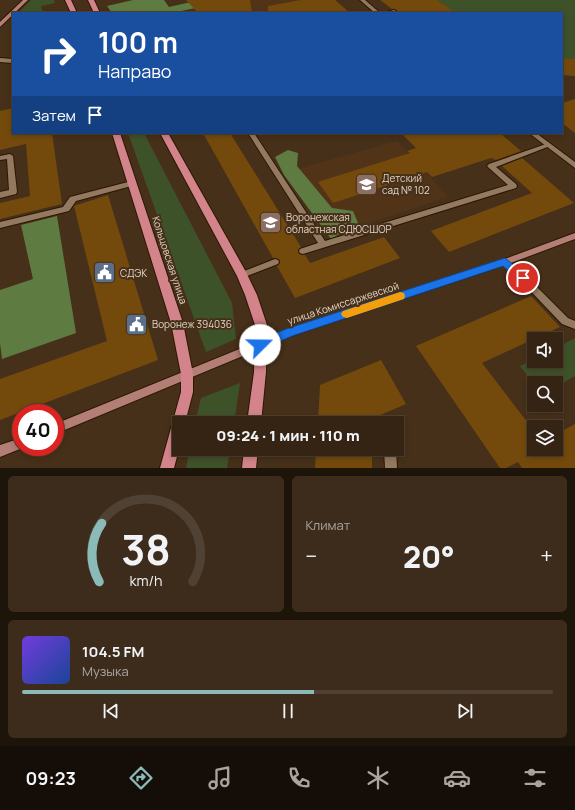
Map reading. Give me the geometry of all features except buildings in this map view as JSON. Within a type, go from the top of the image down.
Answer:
[{"type":"main road","points":[[68,0],[74,12]]},
{"type":"main road","points":[[91,0],[97,12]]},
{"type":"main road","name":"Кольцовская улица","points":[[116,134],[176,323],[187,374],[186,392],[167,468]]},
{"type":"main road","points":[[165,134],[242,275],[251,295],[261,326],[260,372],[255,416]]},
{"type":"main road","points":[[249,468],[250,456]]},
{"type":"street","points":[[13,12],[26,0]]},
{"type":"street","points":[[362,0],[377,12]]},
{"type":"street","points":[[389,12],[394,10]]},
{"type":"street","points":[[0,24],[12,13]]},
{"type":"street","points":[[0,60],[12,61]]},
{"type":"street","points":[[252,134],[323,245]]},
{"type":"street","points":[[533,134],[575,166]]},
{"type":"street","points":[[303,251],[513,186],[491,166],[548,145]]},
{"type":"street","points":[[0,158],[10,156],[13,192],[0,195]]},
{"type":"street","points":[[0,225],[66,209],[73,198],[132,183]]},
{"type":"street","name":"улица Комиссаржевской","points":[[64,425],[289,333],[505,262],[575,236]]},
{"type":"street","points":[[242,275],[275,262]]},
{"type":"street","points":[[505,262],[523,278],[565,321],[575,325]]},
{"type":"street","points":[[0,451],[12,446]]},
{"type":"street","points":[[390,456],[391,468]]},
{"type":"shaded area","points":[[223,0],[335,0],[312,12],[233,12]]},
{"type":"shaded area","name":"Детский сад № 102","points":[[397,141],[448,197],[332,235],[290,171]]},
{"type":"green space","points":[[31,0],[54,0],[55,3],[41,6],[43,12],[19,12]]},
{"type":"green space","points":[[133,0],[164,0],[169,7],[200,0],[210,5],[177,12],[111,12],[107,6]]},
{"type":"green space","points":[[381,0],[575,0],[575,76],[563,75],[563,12],[397,12]]},
{"type":"green space","points":[[128,134],[145,134],[232,303],[236,339],[206,352]]},
{"type":"green space","points":[[288,150],[298,153],[297,166],[332,208],[353,211],[358,223],[331,239],[284,175],[275,157]]},
{"type":"green space","points":[[57,216],[76,333],[2,359],[0,343],[0,290],[33,279],[21,225]]},
{"type":"green space","points":[[575,338],[575,376],[563,383],[563,376],[528,376],[520,366],[527,362],[527,368],[563,368],[563,344]]},
{"type":"green space","points":[[240,383],[235,416],[197,416],[201,398]]},
{"type":"green space","points":[[189,456],[229,456],[227,468],[186,468]]},
{"type":"slow traffic","points":[[347,314],[400,296]]},
{"type":"place","name":"Детский сад № 102","points":[[367,184]]},
{"type":"place","name":"Воронежская областная СДЮСШОР","points":[[271,223]]},
{"type":"place","name":"СДЭК","points":[[105,273]]},
{"type":"place","name":"Воронеж 394036","points":[[137,324]]},
{"type":"route","points":[[260,345],[289,333],[505,262],[523,278]]}]
